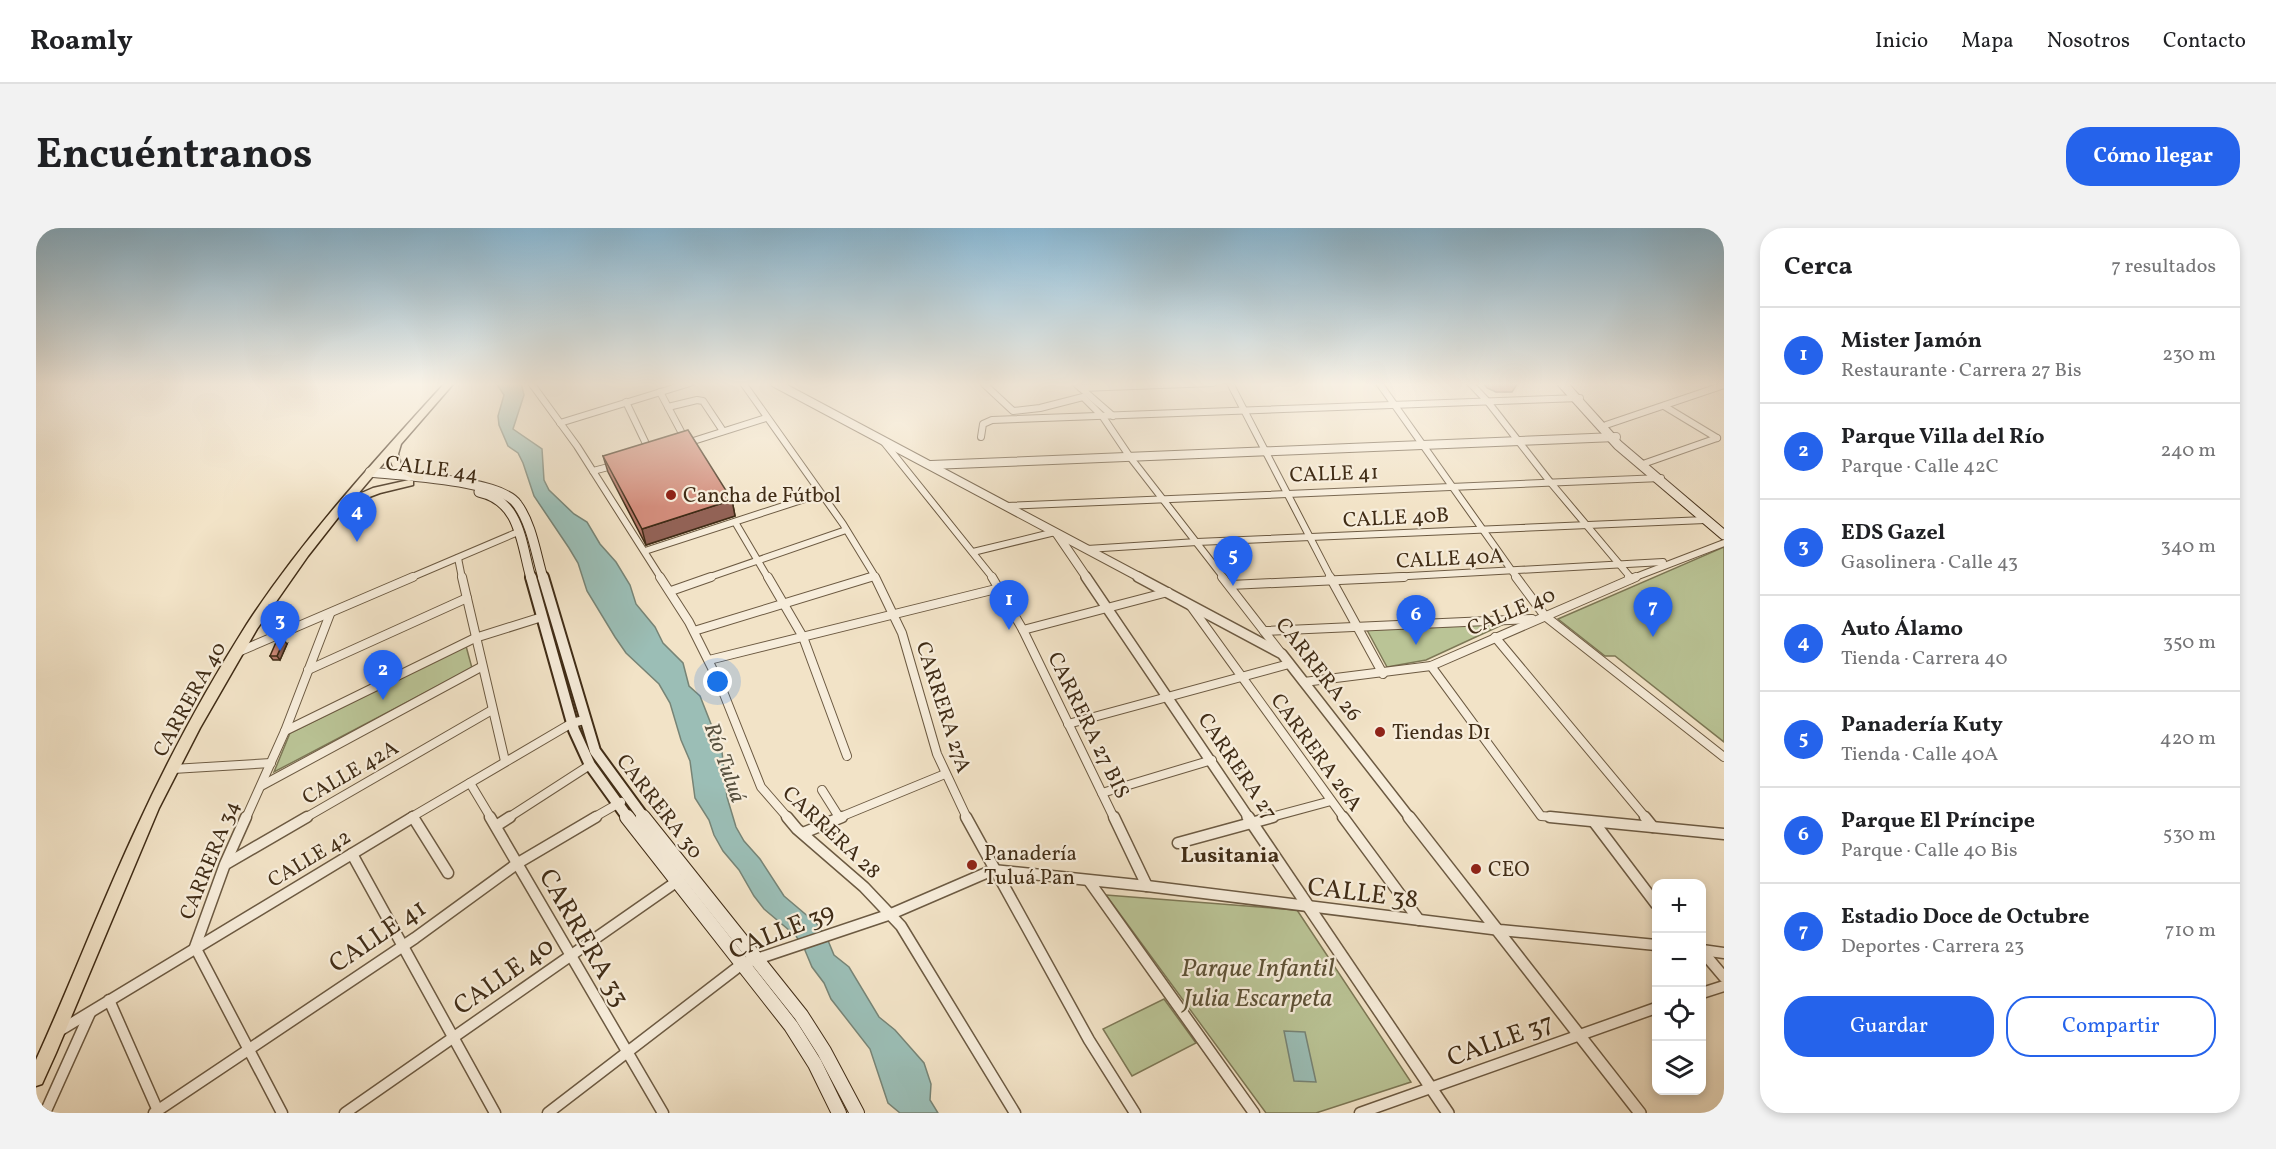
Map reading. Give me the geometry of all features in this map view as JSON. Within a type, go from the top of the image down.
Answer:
[{"type":"main road","name":"CARRERA 40","points":[[36,1078],[144,826],[236,653],[290,573],[342,505],[412,424]]},
{"type":"main road","points":[[1602,424],[1644,465],[1724,535]]},
{"type":"main road","points":[[1606,425],[1614,437]]},
{"type":"main road","points":[[396,441],[393,454],[397,467],[419,478]]},
{"type":"main road","name":"CALLE 44","points":[[368,475],[475,484],[504,497]]},
{"type":"main road","name":"CALLE 44","points":[[368,475],[409,483],[473,490],[504,497]]},
{"type":"main road","points":[[1659,478],[1724,526]]},
{"type":"main road","points":[[342,505],[377,490],[409,483]]},
{"type":"main road","name":"CARRERA 30","points":[[504,497],[512,511],[590,765],[755,959],[814,1034],[857,1113]]},
{"type":"main road","name":"CARRERA 30","points":[[504,497],[521,509],[528,528],[544,612]]},
{"type":"main road","name":"CARRERA 30","points":[[578,721],[622,801]]},
{"type":"main road","name":"CARRERA 30","points":[[683,877],[742,964],[791,1026],[815,1064],[839,1113]]},
{"type":"street","name":"CARRERA 28","points":[[561,424],[645,551],[694,631],[709,660],[761,787],[779,810],[891,914],[919,952],[1015,1113]]},
{"type":"street","points":[[637,424],[651,454]]},
{"type":"street","points":[[677,424],[687,443]]},
{"type":"street","points":[[718,424],[723,432]]},
{"type":"street","points":[[678,446],[747,424]]},
{"type":"street","name":"CARRERA 27A","points":[[770,424],[846,530],[874,576],[894,614],[945,774],[993,870],[1017,909],[1101,1063],[1135,1113]]},
{"type":"street","points":[[853,424],[1282,654]]},
{"type":"street","points":[[981,437],[983,424]]},
{"type":"street","name":"CARRERA 26","points":[[1108,424],[1162,500],[1500,930],[1640,1113]]},
{"type":"street","points":[[1252,424],[1309,538],[1383,674]]},
{"type":"street","points":[[1409,424],[1481,530],[1545,616],[1724,757]]},
{"type":"street","points":[[1505,424],[1631,579]]},
{"type":"street","points":[[1644,465],[1717,438],[1694,424]]},
{"type":"street","points":[[929,465],[1614,437]]},
{"type":"street","name":"CARRERA 27 BIS","points":[[882,440],[974,552],[1000,588],[1023,630],[1147,886]]},
{"type":"street","points":[[641,457],[660,451]]},
{"type":"street","points":[[593,471],[622,463]]},
{"type":"street","name":"CALLE 41","points":[[1007,506],[1659,478]]},
{"type":"street","points":[[645,551],[820,494]]},
{"type":"street","name":"CALLE 40B","points":[[1087,549],[1197,542],[1705,520]]},
{"type":"street","points":[[735,522],[803,637],[847,756]]},
{"type":"street","points":[[670,591],[846,530]]},
{"type":"street","points":[[236,653],[518,532]]},
{"type":"street","points":[[974,552],[1056,532]]},
{"type":"street","name":"CARRERA 27","points":[[1056,532],[1448,1113]]},
{"type":"street","name":"CALLE 40","points":[[1304,682],[1383,674],[1431,666],[1671,562],[1724,543]]},
{"type":"street","points":[[458,558],[505,761]]},
{"type":"street","name":"CALLE 40A","points":[[1230,585],[1671,562]]},
{"type":"street","points":[[694,631],[782,602],[874,576]]},
{"type":"street","points":[[709,660],[1000,588]]},
{"type":"street","points":[[1023,630],[1168,592]]},
{"type":"street","points":[[308,670],[467,598]]},
{"type":"street","name":"CARRERA 26A","points":[[1190,604],[1240,677],[1419,920]]},
{"type":"street","points":[[285,731],[475,638],[544,612]]},
{"type":"street","name":"CARRERA 34","points":[[282,1113],[195,948],[225,864],[285,731],[330,614]]},
{"type":"street","points":[[1264,631],[1537,619]]},
{"type":"street","points":[[1502,621],[1511,630]]},
{"type":"street","points":[[1495,637],[1653,827]]},
{"type":"street","points":[[1068,724],[1289,664]]},
{"type":"street","points":[[1431,666],[1541,816],[1724,834]]},
{"type":"street","points":[[261,786],[482,667]]},
{"type":"street","name":"CALLE 42A","points":[[225,864],[492,710]]},
{"type":"street","name":"CALLE 42","points":[[56,1032],[505,761],[578,721]]},
{"type":"street","points":[[1102,793],[1212,760]]},
{"type":"street","points":[[173,769],[271,763]]},
{"type":"street","points":[[496,826],[590,765]]},
{"type":"street","points":[[803,833],[945,774]]},
{"type":"street","name":"CARRERA 33","points":[[470,783],[663,1113]]},
{"type":"street","points":[[822,790],[840,817]]},
{"type":"street","name":"CALLE 41","points":[[156,1112],[403,946],[518,863],[622,801]]},
{"type":"street","points":[[1178,843],[1331,801]]},
{"type":"street","points":[[413,817],[448,873]]},
{"type":"street","points":[[1594,822],[1652,899]]},
{"type":"street","points":[[352,854],[454,1035],[495,1113]]},
{"type":"street","name":"CALLE 38","points":[[993,870],[1147,886],[1500,930],[1652,945]]},
{"type":"street","name":"CALLE 39","points":[[548,1113],[742,964],[891,914],[993,870]]},
{"type":"street","name":"CALLE 40","points":[[345,1113],[683,877]]},
{"type":"street","points":[[1089,881],[1254,1113]]},
{"type":"street","points":[[1706,951],[1724,953]]},
{"type":"street","points":[[1706,956],[1724,977]]},
{"type":"street","points":[[1706,991],[1724,986]]},
{"type":"street","points":[[109,1000],[156,1112]]},
{"type":"street","name":"CALLE 37","points":[[1360,1113],[1652,1009]]},
{"type":"street","points":[[45,1113],[90,1012]]},
{"type":"green space","points":[[1724,547],[1724,742],[1615,656],[1605,656],[1558,619]]},
{"type":"green space","points":[[1504,624],[1426,660],[1387,667],[1367,630]]},
{"type":"green space","points":[[466,646],[472,668],[274,772],[290,733]]},
{"type":"green space","name":"Parque Infantil Julia Escarpeta","points":[[1106,895],[1297,910],[1411,1082],[1316,1113],[1266,1113]]},
{"type":"green space","points":[[1164,999],[1196,1043],[1132,1076],[1103,1029]]},
{"type":"water","points":[[515,424],[513,429],[542,449],[544,480],[549,490],[574,514],[587,522],[630,585],[636,604],[655,627],[663,643],[683,663],[689,686],[700,696],[722,752],[727,797],[736,827],[784,896],[817,924],[827,938],[834,955],[849,967],[879,1017],[895,1030],[924,1063],[931,1084],[930,1100],[938,1113],[900,1113],[888,1103],[870,1049],[831,999],[824,983],[812,967],[804,948],[796,936],[764,909],[739,870],[723,851],[709,820],[695,798],[690,761],[670,703],[659,684],[626,653],[615,637],[587,591],[578,563],[534,496],[523,463],[518,453],[508,446],[499,425]]},
{"type":"water","points":[[1284,1031],[1305,1032],[1316,1082],[1294,1081]]},
{"type":"building","name":"Cancha de Fútbol","points":[[688,430],[732,500],[642,529],[603,456]]},
{"type":"building","points":[[277,640],[284,640],[277,656],[270,656]]},
{"type":"place","name":"Cancha de Fútbol","points":[[671,495]]},
{"type":"place","name":"Auto Álamo","points":[[357,542]]},
{"type":"place","name":"Panadería Kuty","points":[[1233,586]]},
{"type":"place","name":"Mister Jamón","points":[[1009,630]]},
{"type":"place","name":"Estadio Doce de Octubre","points":[[1653,637]]},
{"type":"place","name":"Parque El Príncipe","points":[[1416,645]]},
{"type":"place","name":"EDS Gazel","points":[[280,651]]},
{"type":"place","name":"Parque Villa del Río","points":[[383,700]]},
{"type":"place","name":"Tiendas D1","points":[[1380,732]]},
{"type":"place","name":"Panadería Tuluá Pan","points":[[972,865]]},
{"type":"place","name":"CEO","points":[[1476,869]]},
{"type":"district","name":"Lusitania","points":[[1230,854]]},
{"type":"water label","name":"Río Tuluá","points":[[726,762]]}]
